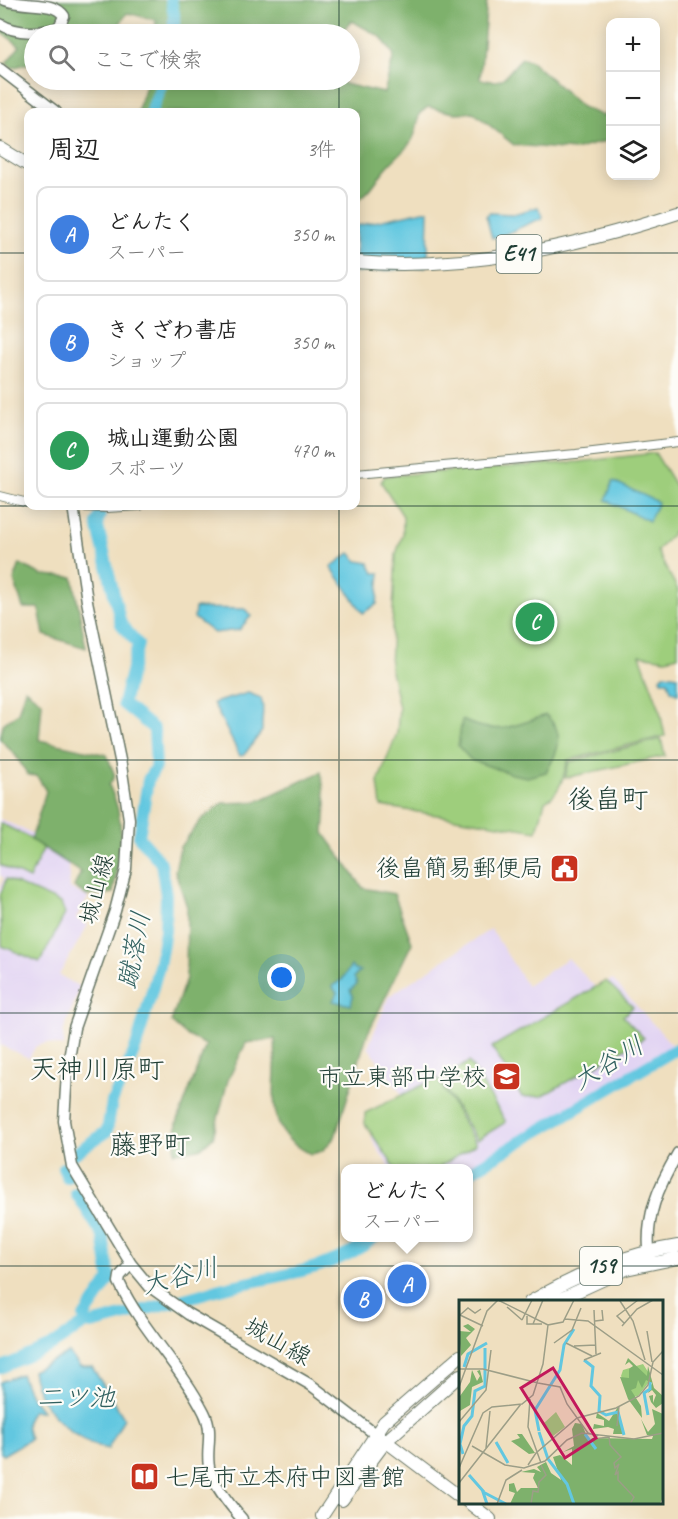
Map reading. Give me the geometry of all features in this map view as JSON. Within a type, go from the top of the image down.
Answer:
[{"type":"highway","points":[[0,148],[24,163]]},
{"type":"highway","name":"E41","points":[[360,262],[440,262],[523,254],[605,236],[678,213]]},
{"type":"highway","name":"159","points":[[558,1300],[649,1257],[678,1246]]},
{"type":"highway","name":"159","points":[[534,1300],[579,1275],[649,1257],[678,1258]]},
{"type":"highway","points":[[320,1517],[344,1498],[380,1437],[384,1422],[459,1357]]},
{"type":"highway","points":[[380,1437],[459,1377]]},
{"type":"highway","points":[[380,1437],[459,1496]]},
{"type":"highway","points":[[469,1504],[490,1519]]},
{"type":"main road","points":[[5,0],[53,3],[60,8],[64,16],[60,24]]},
{"type":"main road","points":[[0,24],[24,30]]},
{"type":"main road","points":[[0,69],[24,87]]},
{"type":"main road","points":[[27,90],[51,108]]},
{"type":"main road","name":"城山線","points":[[74,510],[87,601],[121,765],[129,830],[126,869],[115,911],[74,1028],[67,1072],[66,1141],[72,1166],[131,1264],[150,1287],[177,1307],[311,1385],[380,1437]]},
{"type":"main road","points":[[649,1257],[648,1220],[653,1201],[678,1153]]},
{"type":"main road","points":[[131,1264],[120,1276],[119,1282],[130,1306],[171,1357],[195,1394],[206,1416],[211,1438],[212,1481],[242,1519]]},
{"type":"street","points":[[360,474],[576,454],[678,442]]},
{"type":"street","points":[[0,496],[24,502]]},
{"type":"shaded area","points":[[0,819],[47,840],[67,854],[70,888],[88,898],[76,918],[88,925],[59,975],[80,987],[63,1032],[64,1047],[47,1043],[36,1046],[29,1058],[0,1045],[0,888],[4,878],[0,875]]},
{"type":"shaded area","name":"市立東部中学校","points":[[491,929],[527,986],[568,958],[597,989],[612,979],[675,1048],[532,1130],[473,1168],[473,1164],[387,1164],[372,1140],[371,1129],[410,1106],[368,1047],[389,996]]},
{"type":"green space","points":[[0,0],[487,0],[480,79],[500,80],[522,58],[531,61],[582,107],[603,116],[606,114],[606,141],[574,150],[514,145],[473,112],[454,113],[428,107],[419,114],[415,133],[409,144],[360,199],[360,108],[138,108],[145,90],[360,90],[360,88],[384,93],[394,55],[381,37],[360,24],[352,21],[349,24],[156,24],[156,20],[127,13],[120,24],[24,24],[24,65],[12,68],[6,63],[20,46],[0,31]]},
{"type":"green space","points":[[655,453],[678,490],[678,527],[657,551],[678,590],[678,656],[666,659],[640,655],[659,707],[665,736],[568,760],[558,789],[545,801],[537,831],[381,806],[378,782],[397,733],[399,708],[390,666],[396,554],[403,534],[403,516],[381,482],[385,476],[579,462]]},
{"type":"green space","points":[[20,564],[42,575],[73,577],[86,648],[44,635],[39,608],[23,608],[14,580]]},
{"type":"green space","points":[[25,689],[42,702],[39,740],[107,755],[115,776],[109,785],[119,813],[121,838],[113,893],[87,896],[74,887],[81,872],[31,840],[46,791],[37,776],[28,775],[16,756],[0,739],[3,724],[18,713]]},
{"type":"green space","points":[[546,715],[556,729],[558,742],[554,757],[546,772],[527,777],[512,774],[471,760],[458,746],[462,720],[495,729],[513,726]]},
{"type":"green space","points":[[661,739],[665,756],[565,778],[569,762]]},
{"type":"green space","points":[[321,772],[326,803],[324,833],[363,888],[394,894],[412,943],[367,1035],[335,1137],[322,1151],[312,1154],[295,1145],[284,1134],[278,1121],[274,1090],[275,1039],[246,1043],[228,1080],[213,1137],[200,1149],[175,1152],[177,1123],[206,1045],[186,1035],[171,1022],[186,978],[187,907],[175,871],[180,847],[201,820],[223,803],[256,802]]},
{"type":"green space","points":[[0,823],[45,845],[29,879],[0,865]]},
{"type":"green space","points":[[6,879],[61,903],[65,914],[40,962],[2,946],[0,896]]},
{"type":"green space","points":[[606,981],[633,1007],[623,1016],[644,1038],[542,1096],[522,1097],[492,1047]]},
{"type":"green space","points":[[469,1062],[506,1122],[477,1140],[439,1080]]},
{"type":"green space","points":[[437,1078],[476,1144],[444,1164],[392,1164],[365,1124],[365,1113]]},
{"type":"water","points":[[538,207],[542,215],[541,219],[492,238],[486,216],[489,213],[514,214]]},
{"type":"water","points":[[429,211],[428,255],[425,267],[360,273],[360,225]]},
{"type":"water","points":[[613,481],[658,502],[649,521],[606,500]]},
{"type":"water","points":[[350,553],[358,561],[369,563],[374,573],[380,573],[377,604],[363,613],[331,567]]},
{"type":"water","points":[[195,608],[245,609],[251,616],[239,630],[214,633],[194,618]]},
{"type":"water","points":[[664,674],[678,676],[678,694],[671,690],[668,681],[662,681],[661,677]]},
{"type":"water","points":[[248,693],[261,698],[262,731],[244,755],[240,756],[213,703]]},
{"type":"water","points":[[351,966],[354,970],[360,971],[354,977],[357,984],[350,990],[353,996],[351,1005],[333,1001],[337,993],[332,986],[342,980]]},
{"type":"water","name":"二ツ池","points":[[69,1353],[80,1367],[92,1367],[124,1418],[108,1449],[95,1445],[70,1430],[49,1409],[41,1397],[32,1371]]},
{"type":"water","name":"二ツ池","points":[[21,1374],[29,1394],[42,1411],[32,1411],[28,1418],[27,1428],[30,1439],[3,1455],[0,1453],[0,1382]]},
{"type":"waterway","name":"蹴落川","points":[[171,0],[174,24]]},
{"type":"waterway","name":"蹴落川","points":[[152,108],[159,90]]},
{"type":"waterway","name":"蹴落川","points":[[74,1154],[107,1131],[112,1102],[136,1047],[159,966],[165,931],[166,895],[161,863],[139,837],[148,780],[156,766],[154,729],[123,704],[138,644],[121,624],[97,523],[100,516]]},
{"type":"waterway","name":"大谷川","points":[[473,1170],[678,1048]]},
{"type":"waterway","name":"蹴落川","points":[[63,1168],[67,1177]]},
{"type":"waterway","name":"蹴落川","points":[[76,1193],[103,1236],[110,1279],[84,1317],[86,1323]]},
{"type":"waterway","name":"大谷川","points":[[0,1368],[51,1346],[86,1323],[92,1324],[220,1289],[320,1266],[368,1242]]},
{"type":"place","name":"城山運動公園","points":[[535,622]]},
{"type":"place","name":"後畠簡易郵便局","points":[[565,868]]},
{"type":"place","name":"市立東部中学校","points":[[507,1077]]},
{"type":"place","name":"どんたく","points":[[407,1284]]},
{"type":"place","name":"きくざわ書店","points":[[363,1299]]},
{"type":"place","name":"七尾市立本府中図書館","points":[[144,1477]]},
{"type":"district","name":"後畠町","points":[[608,799]]},
{"type":"district","name":"天神川原町","points":[[97,1069]]},
{"type":"district","name":"藤野町","points":[[150,1145]]}]
